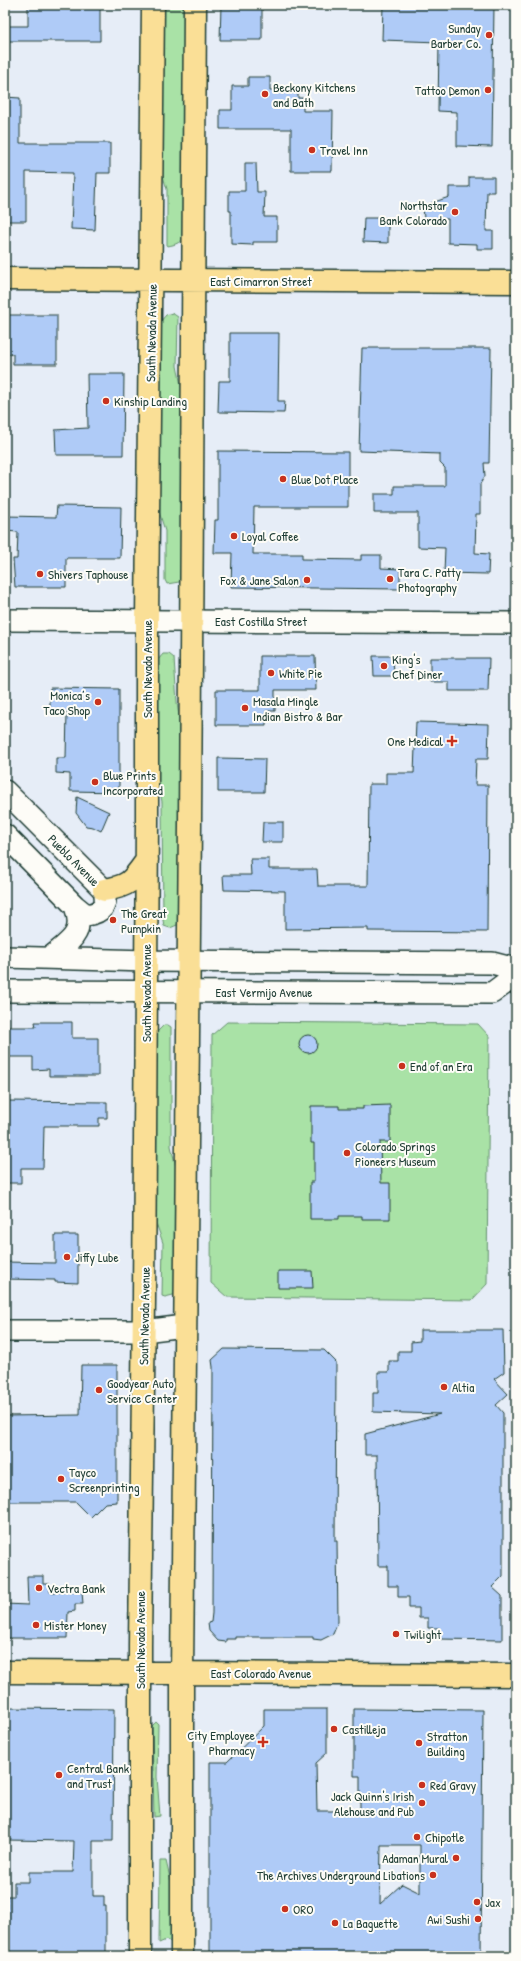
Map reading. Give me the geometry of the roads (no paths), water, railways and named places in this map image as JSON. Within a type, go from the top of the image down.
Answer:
[{"type":"main road","name":"South Nevada Avenue","points":[[140,1956],[141,1471],[144,1331],[147,961],[147,621],[153,5]]},
{"type":"main road","points":[[182,1956],[184,1326],[189,961],[195,5]]},
{"type":"main road","name":"East Cimarron Street","points":[[5,279],[516,282]]},
{"type":"main road","points":[[104,890],[118,888],[132,881],[147,860]]},
{"type":"main road","name":"East Colorado Avenue","points":[[5,1672],[516,1675]]},
{"type":"street","name":"East Costilla Street","points":[[5,620],[516,623]]},
{"type":"street","name":"Pueblo Avenue","points":[[5,791],[104,890],[106,897],[102,909],[96,914],[86,915],[75,906],[5,835]]},
{"type":"street","points":[[51,958],[77,933],[80,919],[75,906]]},
{"type":"street","points":[[5,957],[147,961],[492,963],[516,969]]},
{"type":"street","name":"East Vermijo Avenue","points":[[5,991],[492,993],[516,975]]},
{"type":"street","points":[[5,1331],[144,1331],[184,1326]]},
{"type":"place","name":"Sunday Barber Co.","points":[[489,35]]},
{"type":"place","name":"Tattoo Demon","points":[[488,90]]},
{"type":"place","name":"Beckony Kitchens and Bath","points":[[265,94]]},
{"type":"place","name":"Travel Inn","points":[[312,150]]},
{"type":"place","name":"Northstar Bank Colorado","points":[[455,212]]},
{"type":"place","name":"Kinship Landing","points":[[106,401]]},
{"type":"place","name":"Blue Dot Place","points":[[283,479]]},
{"type":"place","name":"Loyal Coffee","points":[[234,536]]},
{"type":"place","name":"Shivers Taphouse","points":[[40,574]]},
{"type":"place","name":"Tara C. Patty Photography","points":[[390,579]]},
{"type":"place","name":"Fox & Jane Salon","points":[[307,580]]},
{"type":"place","name":"King's Chef Diner","points":[[384,666]]},
{"type":"place","name":"White Pie","points":[[271,673]]},
{"type":"place","name":"Monica’s Taco Shop","points":[[98,702]]},
{"type":"place","name":"Masala Mingle Indian Bistro & Bar","points":[[245,708]]},
{"type":"place","name":"One Medical","points":[[452,741]]},
{"type":"place","name":"Blue Prints Incorporated","points":[[95,782]]},
{"type":"place","name":"The Great Pumpkin","points":[[113,920]]},
{"type":"place","name":"End of an Era","points":[[402,1066]]},
{"type":"place","name":"Colorado Springs Pioneers Museum","points":[[347,1153]]},
{"type":"place","name":"Jiffy Lube","points":[[67,1257]]},
{"type":"place","name":"Altia","points":[[444,1387]]},
{"type":"place","name":"Goodyear Auto Service Center","points":[[99,1390]]},
{"type":"place","name":"Tayco Screenprinting","points":[[61,1479]]},
{"type":"place","name":"Vectra Bank","points":[[39,1588]]},
{"type":"place","name":"Mister Money","points":[[36,1625]]},
{"type":"place","name":"Twilight","points":[[396,1634]]},
{"type":"place","name":"Castilleja","points":[[334,1729]]},
{"type":"place","name":"City Employee Pharmacy","points":[[263,1742]]},
{"type":"place","name":"Stratton Building","points":[[419,1743]]},
{"type":"place","name":"Central Bank and Trust","points":[[59,1775]]},
{"type":"place","name":"Red Gravy","points":[[422,1785]]},
{"type":"place","name":"Jack Quinn's Irish Alehouse and Pub","points":[[422,1803]]},
{"type":"place","name":"Chipotle","points":[[417,1837]]},
{"type":"place","name":"Adaman Mural","points":[[456,1858]]},
{"type":"place","name":"The Archives Underground Libations","points":[[433,1875]]},
{"type":"place","name":"Jax","points":[[477,1902]]},
{"type":"place","name":"ORO","points":[[285,1909]]},
{"type":"place","name":"Awi Sushi","points":[[478,1919]]},
{"type":"place","name":"La Baguette","points":[[335,1923]]}]
